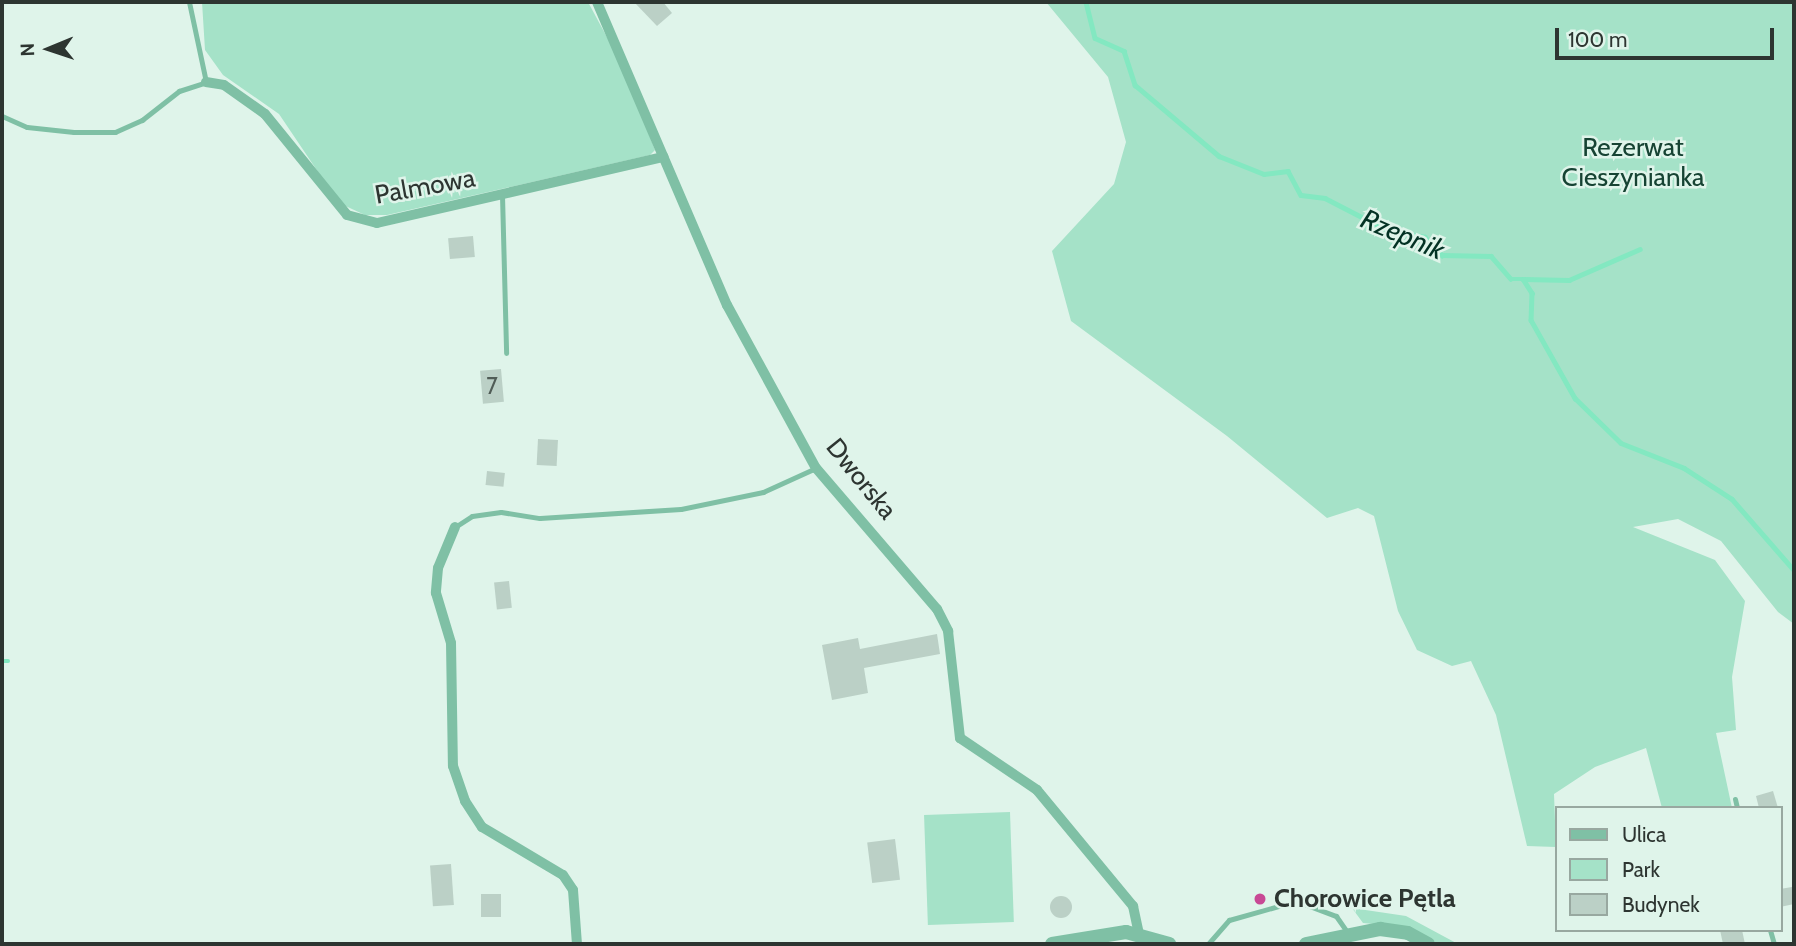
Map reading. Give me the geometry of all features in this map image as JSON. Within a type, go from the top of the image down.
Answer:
[{"type":"street","name":"Dworska","points":[[597,2],[727,305],[816,468],[937,609],[948,631],[960,738],[1037,790],[1133,906],[1139,933]]},
{"type":"street","name":"Palmowa","points":[[206,82],[224,85],[265,114],[347,215],[377,223],[664,157]]},
{"type":"street","points":[[455,527],[438,568],[436,593],[452,643],[453,766],[465,802],[482,827],[563,875],[573,890],[576,944]]},
{"type":"street","points":[[1306,944],[1348,932],[1395,931],[1428,944]]},
{"type":"street","points":[[1052,944],[1139,933],[1169,944]]},
{"type":"lane","points":[[2,116],[27,127],[115,132],[142,121],[178,91],[206,82],[189,2]]},
{"type":"lane","points":[[502,195],[506,353]]},
{"type":"lane","points":[[455,527],[472,516],[501,512],[540,518],[681,509],[763,492],[816,468]]},
{"type":"lane","points":[[1735,799],[1737,806]]},
{"type":"lane","points":[[1208,944],[1229,920],[1296,901],[1336,916],[1348,932]]},
{"type":"green space","points":[[202,2],[588,2],[622,65],[655,150],[650,155],[387,215],[365,215],[339,203],[279,114],[223,75],[205,50]]},
{"type":"green space","name":"Rezerwat Cieszynianka","points":[[1046,2],[1794,2],[1794,624],[1778,612],[1721,541],[1678,519],[1633,527],[1715,560],[1745,601],[1732,677],[1736,730],[1716,733],[1732,806],[1661,806],[1646,748],[1595,767],[1554,794],[1554,847],[1527,846],[1496,715],[1471,661],[1452,666],[1417,650],[1398,611],[1374,516],[1358,508],[1327,518],[1227,436],[1071,321],[1052,251],[1114,184],[1126,142],[1108,77]]},
{"type":"green space","points":[[1010,812],[1014,922],[928,925],[924,815]]},
{"type":"green space","points":[[1352,908],[1406,916],[1458,944],[1439,944],[1406,927],[1363,923]]},
{"type":"building","points":[[634,2],[663,2],[672,13],[657,26]]},
{"type":"building","points":[[473,236],[475,257],[450,259],[448,238]]},
{"type":"building","points":[[501,369],[504,402],[483,404],[480,371]]},
{"type":"building","points":[[538,439],[558,440],[557,466],[537,465]]},
{"type":"building","points":[[487,471],[505,473],[503,487],[486,485]]},
{"type":"building","points":[[509,581],[512,608],[497,609],[494,583]]},
{"type":"building","points":[[937,634],[940,654],[864,668],[868,693],[832,700],[822,645],[858,638],[860,649]]},
{"type":"building","points":[[1773,791],[1777,806],[1758,806],[1756,796]]},
{"type":"building","points":[[895,839],[900,880],[872,883],[867,842]]},
{"type":"building","points":[[451,864],[454,905],[433,906],[430,865]]},
{"type":"building","points":[[1792,887],[1794,904],[1782,907],[1782,889]]},
{"type":"building","points":[[481,894],[501,894],[501,917],[481,917]]},
{"type":"building","points":[[1061,896],[1071,903],[1072,907],[1065,917],[1061,918],[1051,911],[1050,907],[1057,897]]},
{"type":"building","points":[[1720,932],[1742,932],[1745,944],[1723,944]]},
{"type":"waterway","name":"Rzepnik","points":[[1086,2],[1095,38],[1124,51],[1135,85],[1219,156],[1264,174],[1288,171],[1301,195],[1325,198],[1389,231],[1425,237],[1442,255],[1491,256],[1511,279],[1523,279],[1532,293],[1531,320],[1575,398],[1621,443],[1684,468],[1732,499],[1794,570]]},
{"type":"waterway","points":[[1523,279],[1569,280],[1640,249]]},
{"type":"waterway","points":[[2,661],[8,661]]},
{"type":"place","name":"Chorowice Pętla","points":[[1260,899]]}]
